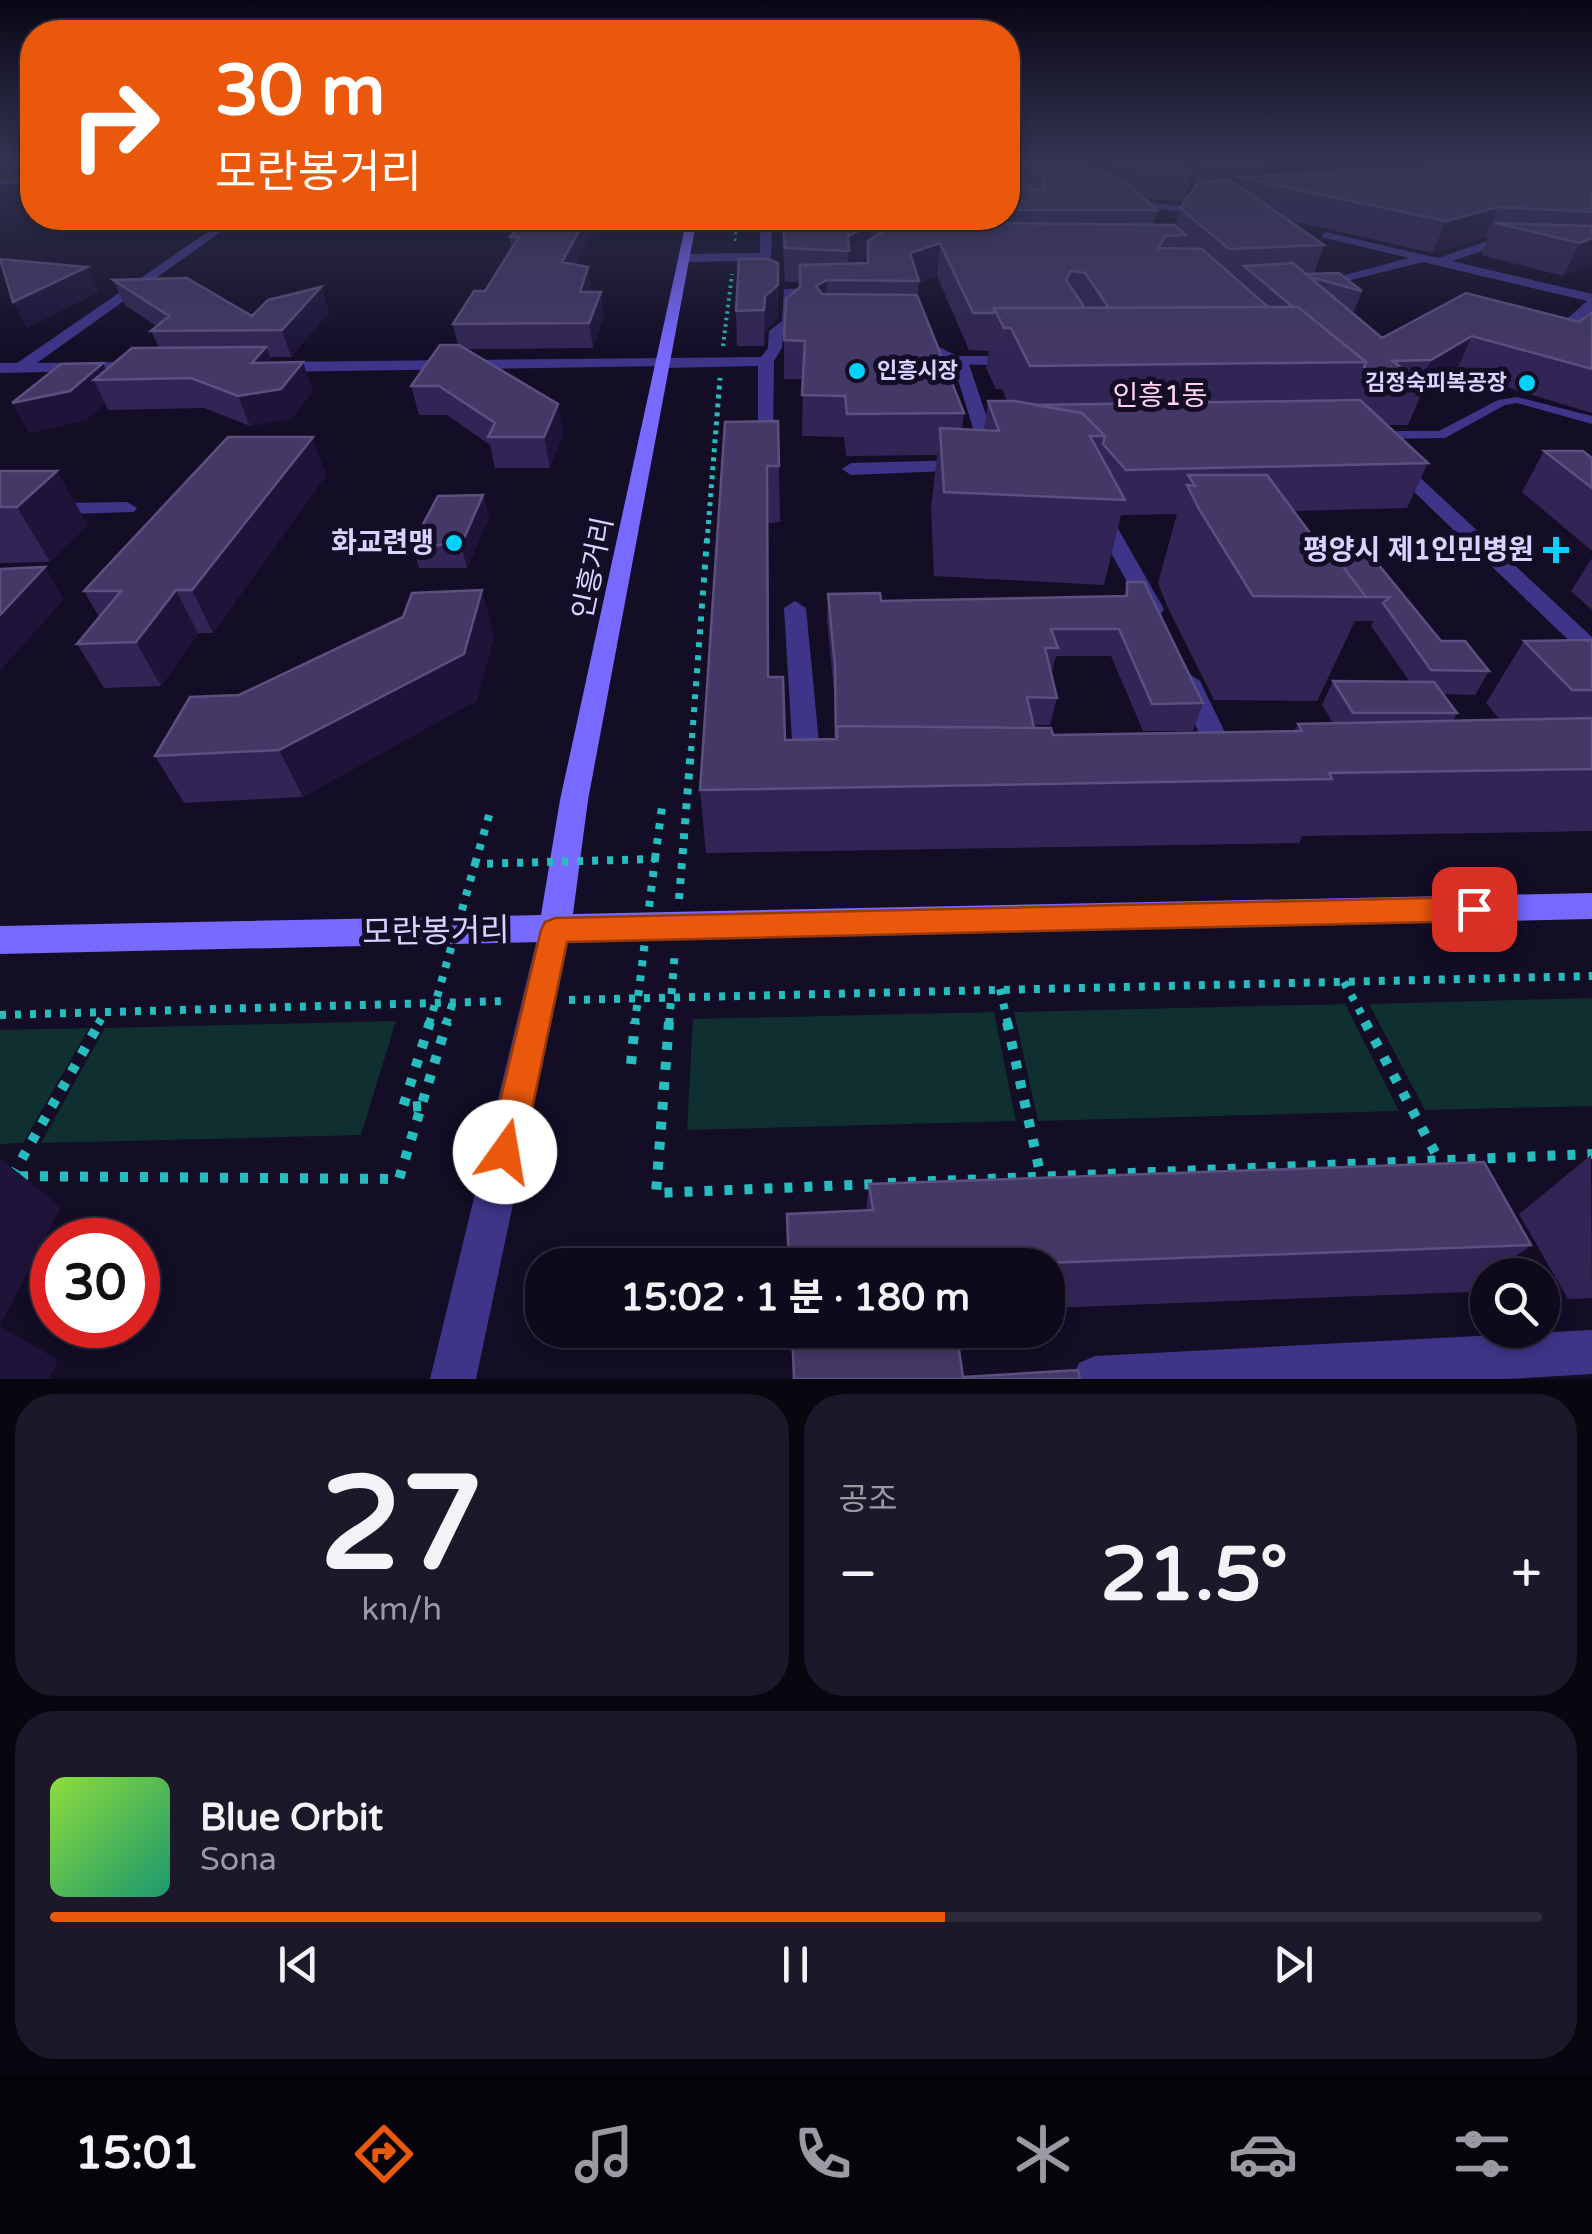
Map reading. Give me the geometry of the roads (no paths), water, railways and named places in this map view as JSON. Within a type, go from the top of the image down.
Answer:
[{"type":"main road","name":"인흥거리","points":[[555,930],[574,800],[690,230]]},
{"type":"main road","name":"모란봉거리","points":[[0,940],[1592,906]]},
{"type":"street","points":[[0,382],[218,230]]},
{"type":"street","points":[[766,230],[768,284],[789,292],[842,292]]},
{"type":"street","points":[[1325,234],[1592,301]]},
{"type":"street","points":[[1440,262],[1484,246],[1536,246]]},
{"type":"street","points":[[684,258],[764,257]]},
{"type":"street","points":[[1306,289],[1337,285],[1424,258]]},
{"type":"street","points":[[129,292],[149,292]]},
{"type":"street","points":[[767,438],[766,360],[775,348],[776,331],[789,323],[789,292]]},
{"type":"street","points":[[1592,301],[1569,323],[1592,330]]},
{"type":"street","points":[[904,323],[924,323],[932,350],[960,361],[1040,361]]},
{"type":"street","points":[[253,367],[766,360]]},
{"type":"street","points":[[851,469],[999,467],[960,361]]},
{"type":"street","points":[[0,368],[157,367]]},
{"type":"street","points":[[1364,434],[1592,650]]},
{"type":"street","points":[[986,438],[1006,438]]},
{"type":"street","points":[[1084,493],[1163,628]]},
{"type":"street","points":[[0,510],[127,508]]},
{"type":"street","points":[[796,608],[808,778],[828,778]]},
{"type":"street","points":[[1179,662],[1237,765],[1195,774]]},
{"type":"street","points":[[454,1379],[555,930]]},
{"type":"street","points":[[1095,1379],[1326,1373],[1592,1352]]},
{"type":"lane","points":[[1364,434],[1441,435],[1502,402],[1517,400],[1592,420]]},
{"type":"place","name":"인흥시장","points":[[857,371]]},
{"type":"place","name":"김정숙피복공장","points":[[1527,383]]},
{"type":"place","name":"화교련맹","points":[[454,543]]},
{"type":"place","name":"평양시 제1인민병원","points":[[1556,550]]},
{"type":"district","name":"인흥1동","points":[[1160,396]]}]
